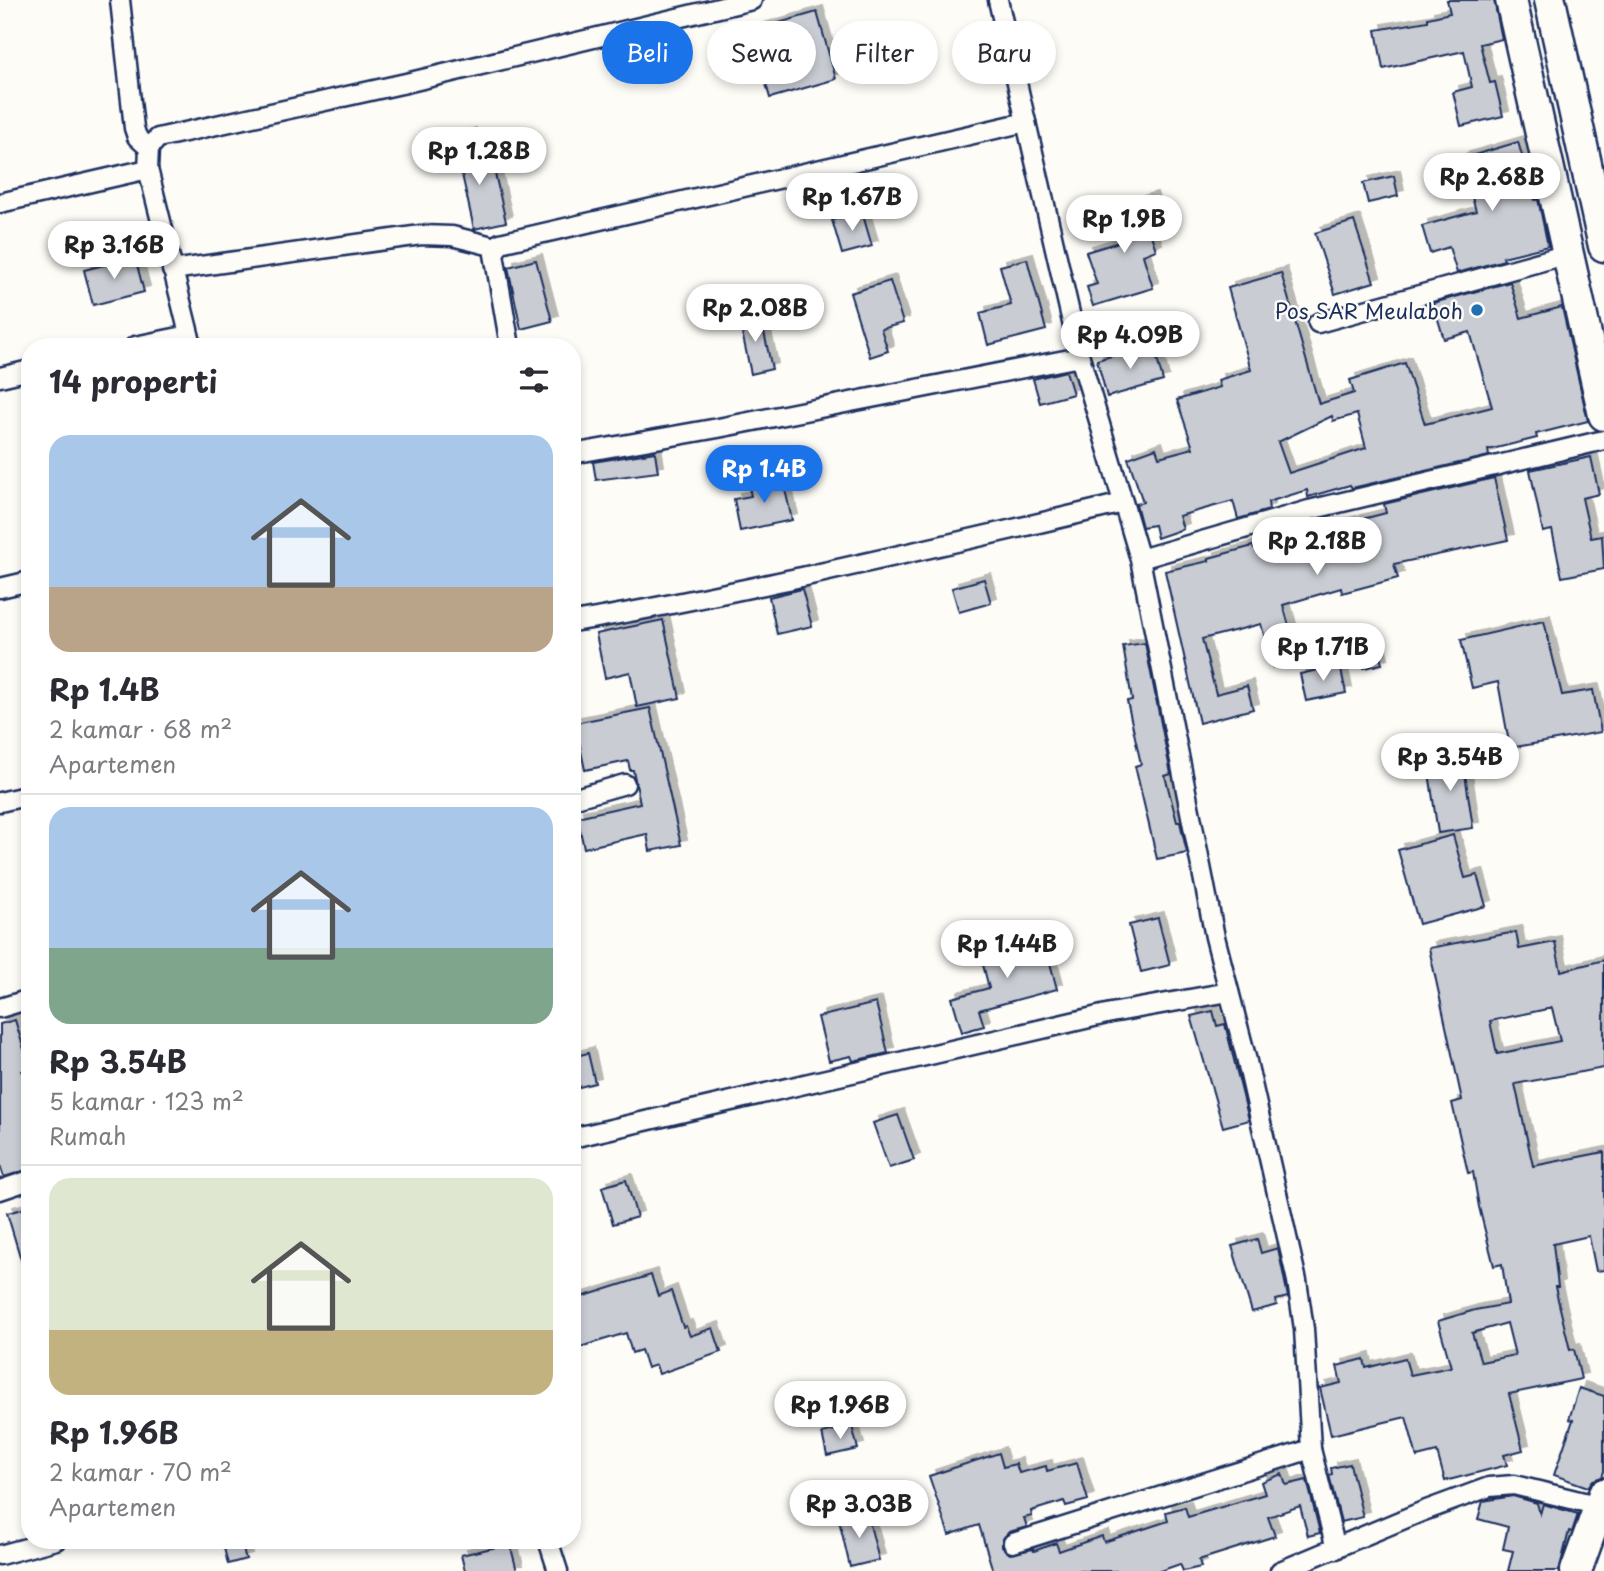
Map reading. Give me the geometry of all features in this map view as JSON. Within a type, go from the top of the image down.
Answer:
[{"type":"highway","points":[[1511,0],[1604,415]]},
{"type":"highway","points":[[1550,0],[1604,246]]},
{"type":"highway","points":[[1576,1571],[1602,1500]]},
{"type":"street","points":[[120,0],[134,128],[137,137],[149,148]]},
{"type":"street","points":[[190,338],[148,169],[149,148],[153,141],[752,0]]},
{"type":"street","points":[[998,0],[1080,357],[1140,559],[1209,906],[1297,1281],[1304,1329],[1311,1449],[1336,1549]]},
{"type":"street","points":[[509,338],[494,254],[496,247],[503,242],[1026,122]]},
{"type":"street","points":[[0,203],[148,169]]},
{"type":"street","points":[[172,270],[421,235],[452,236],[496,247]]},
{"type":"street","points":[[1318,323],[1569,254]]},
{"type":"street","points":[[581,452],[691,434],[1080,357]]},
{"type":"street","points":[[0,377],[21,372]]},
{"type":"street","points":[[1140,559],[1309,510],[1604,440]]},
{"type":"street","points":[[581,621],[636,612],[971,540],[1123,503]]},
{"type":"street","points":[[0,588],[21,583]]},
{"type":"street","points":[[581,796],[625,784]]},
{"type":"street","points":[[0,802],[21,797]]},
{"type":"street","points":[[581,1136],[1111,1013],[1229,992]]},
{"type":"street","points":[[0,1008],[21,1002]]},
{"type":"street","points":[[0,1189],[21,1183]]},
{"type":"street","points":[[1013,1543],[1311,1449]]},
{"type":"street","points":[[1280,1571],[1489,1487],[1514,1485],[1602,1500]]},
{"type":"street","points":[[0,1555],[22,1549]]},
{"type":"street","points":[[551,1549],[558,1571]]},
{"type":"building","points":[[1447,0],[1494,0],[1502,39],[1480,44],[1490,83],[1495,82],[1503,116],[1461,126],[1453,92],[1472,87],[1464,51],[1383,69],[1376,30],[1428,21],[1428,18],[1450,13]]},
{"type":"building","points":[[817,12],[830,58],[830,81],[770,98],[766,84],[816,84],[816,21],[786,21]]},
{"type":"building","points":[[470,134],[479,172],[494,169],[506,222],[474,229],[454,138]]},
{"type":"building","points":[[1518,142],[1535,200],[1538,199],[1548,246],[1503,257],[1504,260],[1457,273],[1449,247],[1430,253],[1422,226],[1476,211],[1461,159]]},
{"type":"building","points":[[1394,176],[1398,196],[1368,203],[1363,183]]},
{"type":"building","points":[[1151,198],[1157,217],[1146,220],[1156,250],[1143,255],[1153,288],[1093,306],[1087,287],[1097,284],[1086,252],[1119,242],[1110,210]]},
{"type":"building","points":[[862,212],[872,246],[842,254],[832,220]]},
{"type":"building","points":[[1354,221],[1374,282],[1335,294],[1315,233]]},
{"type":"building","points":[[135,257],[144,292],[93,305],[84,270]]},
{"type":"building","points":[[1027,259],[1046,330],[988,345],[980,313],[1011,305],[1000,266]]},
{"type":"building","points":[[536,260],[552,321],[521,329],[508,267]]},
{"type":"building","points":[[1281,273],[1319,404],[1354,393],[1350,380],[1405,363],[1425,424],[1492,407],[1470,332],[1444,339],[1433,303],[1510,282],[1521,318],[1562,307],[1588,421],[1536,434],[1537,438],[1488,450],[1489,456],[1352,488],[1350,485],[1308,497],[1307,490],[1268,502],[1269,510],[1238,519],[1233,501],[1179,516],[1183,529],[1157,538],[1154,525],[1142,527],[1136,504],[1143,502],[1128,458],[1156,448],[1159,457],[1193,448],[1177,400],[1220,387],[1218,380],[1251,370],[1228,288]],"holes":[[[1357,414],[1366,448],[1289,473],[1278,442],[1332,416],[1333,421]]]},
{"type":"building","points":[[890,281],[903,323],[881,329],[888,351],[870,357],[850,293]]},
{"type":"building","points":[[760,314],[772,369],[751,374],[739,318]]},
{"type":"building","points":[[1153,344],[1163,381],[1107,397],[1097,360]]},
{"type":"building","points":[[1066,371],[1073,394],[1040,403],[1033,379]]},
{"type":"building","points":[[655,452],[658,472],[596,480],[593,462]]},
{"type":"building","points":[[1591,457],[1599,494],[1582,498],[1591,538],[1602,536],[1604,569],[1562,577],[1552,530],[1543,532],[1530,470]]},
{"type":"building","points":[[782,476],[792,520],[740,531],[734,499],[751,496],[748,483]]},
{"type":"building","points":[[1494,478],[1508,540],[1394,564],[1398,578],[1342,593],[1341,588],[1283,605],[1299,660],[1273,667],[1261,624],[1202,639],[1216,694],[1247,686],[1253,709],[1199,723],[1165,571],[1209,561],[1209,558],[1253,546],[1266,545],[1269,555],[1327,538],[1324,529],[1386,513],[1384,504]]},
{"type":"building","points":[[984,579],[991,603],[959,612],[952,588]]},
{"type":"building","points":[[802,589],[812,626],[777,634],[769,597]]},
{"type":"building","points":[[663,620],[680,698],[637,707],[630,672],[605,678],[596,634]]},
{"type":"building","points":[[1544,621],[1562,695],[1593,690],[1601,732],[1510,748],[1498,682],[1472,688],[1461,640]]},
{"type":"building","points":[[1376,640],[1382,664],[1364,668],[1358,644]]},
{"type":"building","points":[[1145,643],[1171,774],[1165,776],[1187,853],[1157,859],[1135,766],[1141,764],[1127,701],[1132,700],[1123,646]]},
{"type":"building","points":[[1340,665],[1346,693],[1306,701],[1300,674]]},
{"type":"building","points":[[650,708],[681,845],[650,851],[647,834],[584,848],[581,816],[640,803],[633,770],[630,770],[628,761],[585,770],[581,751],[581,722]]},
{"type":"building","points":[[1462,753],[1473,828],[1438,833],[1427,759]]},
{"type":"building","points":[[1453,835],[1465,878],[1477,875],[1486,906],[1419,924],[1398,850]]},
{"type":"building","points":[[1158,918],[1170,965],[1141,972],[1129,925]]},
{"type":"building","points":[[1516,932],[1519,949],[1555,942],[1561,971],[1604,960],[1604,1068],[1515,1084],[1533,1166],[1604,1152],[1604,1270],[1596,1271],[1589,1236],[1553,1244],[1558,1287],[1555,1287],[1570,1350],[1574,1349],[1581,1379],[1509,1394],[1523,1450],[1504,1455],[1507,1465],[1445,1481],[1437,1452],[1417,1457],[1406,1417],[1331,1435],[1320,1388],[1341,1383],[1337,1366],[1364,1359],[1366,1368],[1405,1358],[1410,1375],[1451,1367],[1438,1321],[1508,1304],[1502,1264],[1494,1266],[1473,1172],[1468,1173],[1452,1103],[1462,1100],[1429,948]],"holes":[[[1552,1008],[1560,1041],[1497,1054],[1490,1021]],[[1507,1323],[1515,1355],[1481,1362],[1472,1333]]]},
{"type":"building","points":[[1043,937],[1057,989],[979,1010],[984,1026],[962,1032],[952,998],[989,988],[980,953]]},
{"type":"building","points":[[876,1003],[888,1053],[853,1061],[851,1056],[829,1061],[818,1017]]},
{"type":"building","points":[[1213,1011],[1217,1026],[1225,1024],[1249,1120],[1223,1127],[1191,1016]]},
{"type":"building","points":[[15,1020],[21,1040],[21,1172],[4,1177],[0,1165],[0,1024]]},
{"type":"building","points":[[588,1053],[595,1083],[581,1087],[581,1055]]},
{"type":"building","points":[[898,1115],[914,1160],[889,1168],[873,1123]]},
{"type":"building","points":[[626,1180],[637,1217],[613,1224],[602,1187]]},
{"type":"building","points":[[21,1209],[21,1260],[7,1213]]},
{"type":"building","points":[[1257,1239],[1261,1253],[1278,1248],[1288,1297],[1276,1300],[1277,1305],[1252,1312],[1232,1246]]},
{"type":"building","points":[[651,1275],[658,1296],[671,1291],[683,1327],[686,1326],[690,1336],[713,1328],[721,1352],[659,1374],[656,1365],[647,1368],[641,1350],[632,1353],[626,1333],[581,1347],[581,1297]]},
{"type":"building","points":[[1579,1388],[1604,1396],[1604,1471],[1602,1477],[1593,1480],[1588,1487],[1554,1475],[1573,1420],[1569,1419]]},
{"type":"building","points":[[852,1426],[858,1449],[827,1456],[822,1433]]},
{"type":"building","points":[[999,1453],[1003,1467],[1016,1464],[1019,1473],[1046,1466],[1047,1471],[1077,1463],[1088,1500],[1066,1506],[1064,1501],[1031,1511],[1032,1516],[1024,1518],[1027,1527],[1009,1532],[1002,1540],[1002,1547],[1010,1554],[1033,1549],[1034,1551],[1056,1543],[1059,1551],[1102,1536],[1104,1542],[1168,1521],[1166,1512],[1185,1507],[1188,1517],[1265,1494],[1261,1482],[1282,1474],[1286,1485],[1307,1480],[1320,1533],[1308,1536],[1300,1506],[1268,1517],[1275,1536],[1199,1560],[1201,1567],[1183,1571],[1180,1564],[1160,1571],[993,1571],[979,1525],[949,1535],[929,1476]]},
{"type":"building","points":[[1350,1464],[1363,1517],[1341,1522],[1329,1475],[1332,1474],[1331,1468]]},
{"type":"building","points":[[1513,1496],[1537,1503],[1540,1514],[1543,1504],[1578,1514],[1572,1532],[1569,1531],[1559,1571],[1508,1571],[1513,1551],[1503,1549],[1508,1527],[1478,1519],[1483,1501]]},
{"type":"building","points":[[867,1513],[879,1560],[850,1567],[839,1520]]},
{"type":"building","points":[[224,1549],[243,1549],[246,1559],[228,1564]]},
{"type":"building","points":[[488,1549],[511,1549],[517,1571],[465,1571],[461,1555]]},
{"type":"place","name":"Pos SAR Meulaboh","points":[[1477,310]]}]
